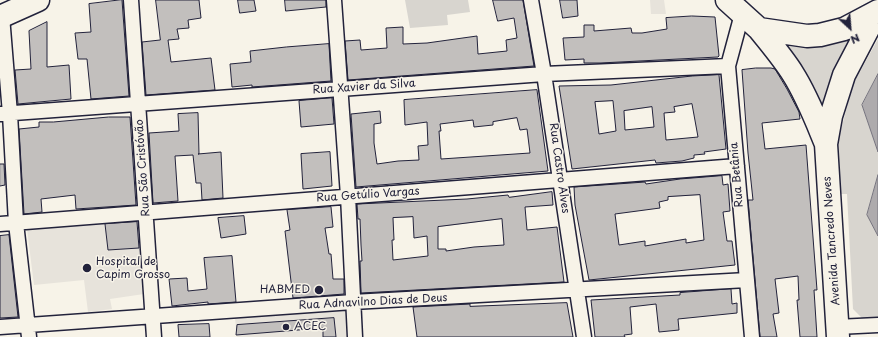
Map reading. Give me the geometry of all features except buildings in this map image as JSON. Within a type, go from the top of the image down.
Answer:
[{"type":"main road","points":[[1,17],[38,0]]},
{"type":"main road","points":[[735,7],[759,29],[783,59],[801,87],[826,144]]},
{"type":"main road","points":[[759,29],[807,36],[820,35],[844,29],[877,12]]},
{"type":"main road","points":[[826,144],[831,116],[844,75],[877,12]]},
{"type":"main road","name":"Avenida Tancredo Neves","points":[[826,144],[838,332]]},
{"type":"street","name":"Rua São Cristóvão","points":[[131,0],[154,337]]},
{"type":"street","points":[[334,0],[342,89],[355,337]]},
{"type":"street","name":"Rua Castro Alves","points":[[531,0],[561,181],[584,337]]},
{"type":"street","name":"Rua Betânia","points":[[735,7],[728,66],[752,337]]},
{"type":"street","points":[[1,17],[5,114],[28,331]]},
{"type":"street","name":"Rua Xavier da Silva","points":[[5,114],[544,74],[728,66]]},
{"type":"street","name":"Rua Getúlio Vargas","points":[[0,224],[737,166]]},
{"type":"street","name":"Rua Adnavilno Dias de Deus","points":[[0,327],[28,331],[153,316],[353,302],[747,280]]},
{"type":"street","points":[[838,332],[878,325]]},
{"type":"shaded area","points":[[405,0],[468,0],[470,12],[447,15],[448,25],[410,28]]},
{"type":"shaded area","points":[[650,0],[664,0],[666,14],[651,14]]},
{"type":"shaded area","points":[[862,27],[824,122],[775,38]]},
{"type":"shaded area","points":[[878,39],[878,74],[862,105],[878,152],[878,175],[867,215],[878,236],[878,318],[863,319],[853,309],[847,194],[838,194],[838,141],[853,84]]},
{"type":"shaded area","points":[[878,74],[878,152],[862,105]]},
{"type":"shaded area","points":[[878,175],[878,236],[867,215]]},
{"type":"shaded area","name":"Hospital de Capim Grosso","points":[[105,224],[108,250],[140,248],[144,294],[110,299],[112,309],[88,312],[84,280],[34,285],[27,229]]},
{"type":"shaded area","points":[[348,310],[350,337],[237,337],[235,318]]},
{"type":"place","name":"Hospital de Capim Grosso","points":[[87,268]]},
{"type":"place","name":"HABMED","points":[[319,290]]},
{"type":"place","name":"ACEC","points":[[286,327]]}]
